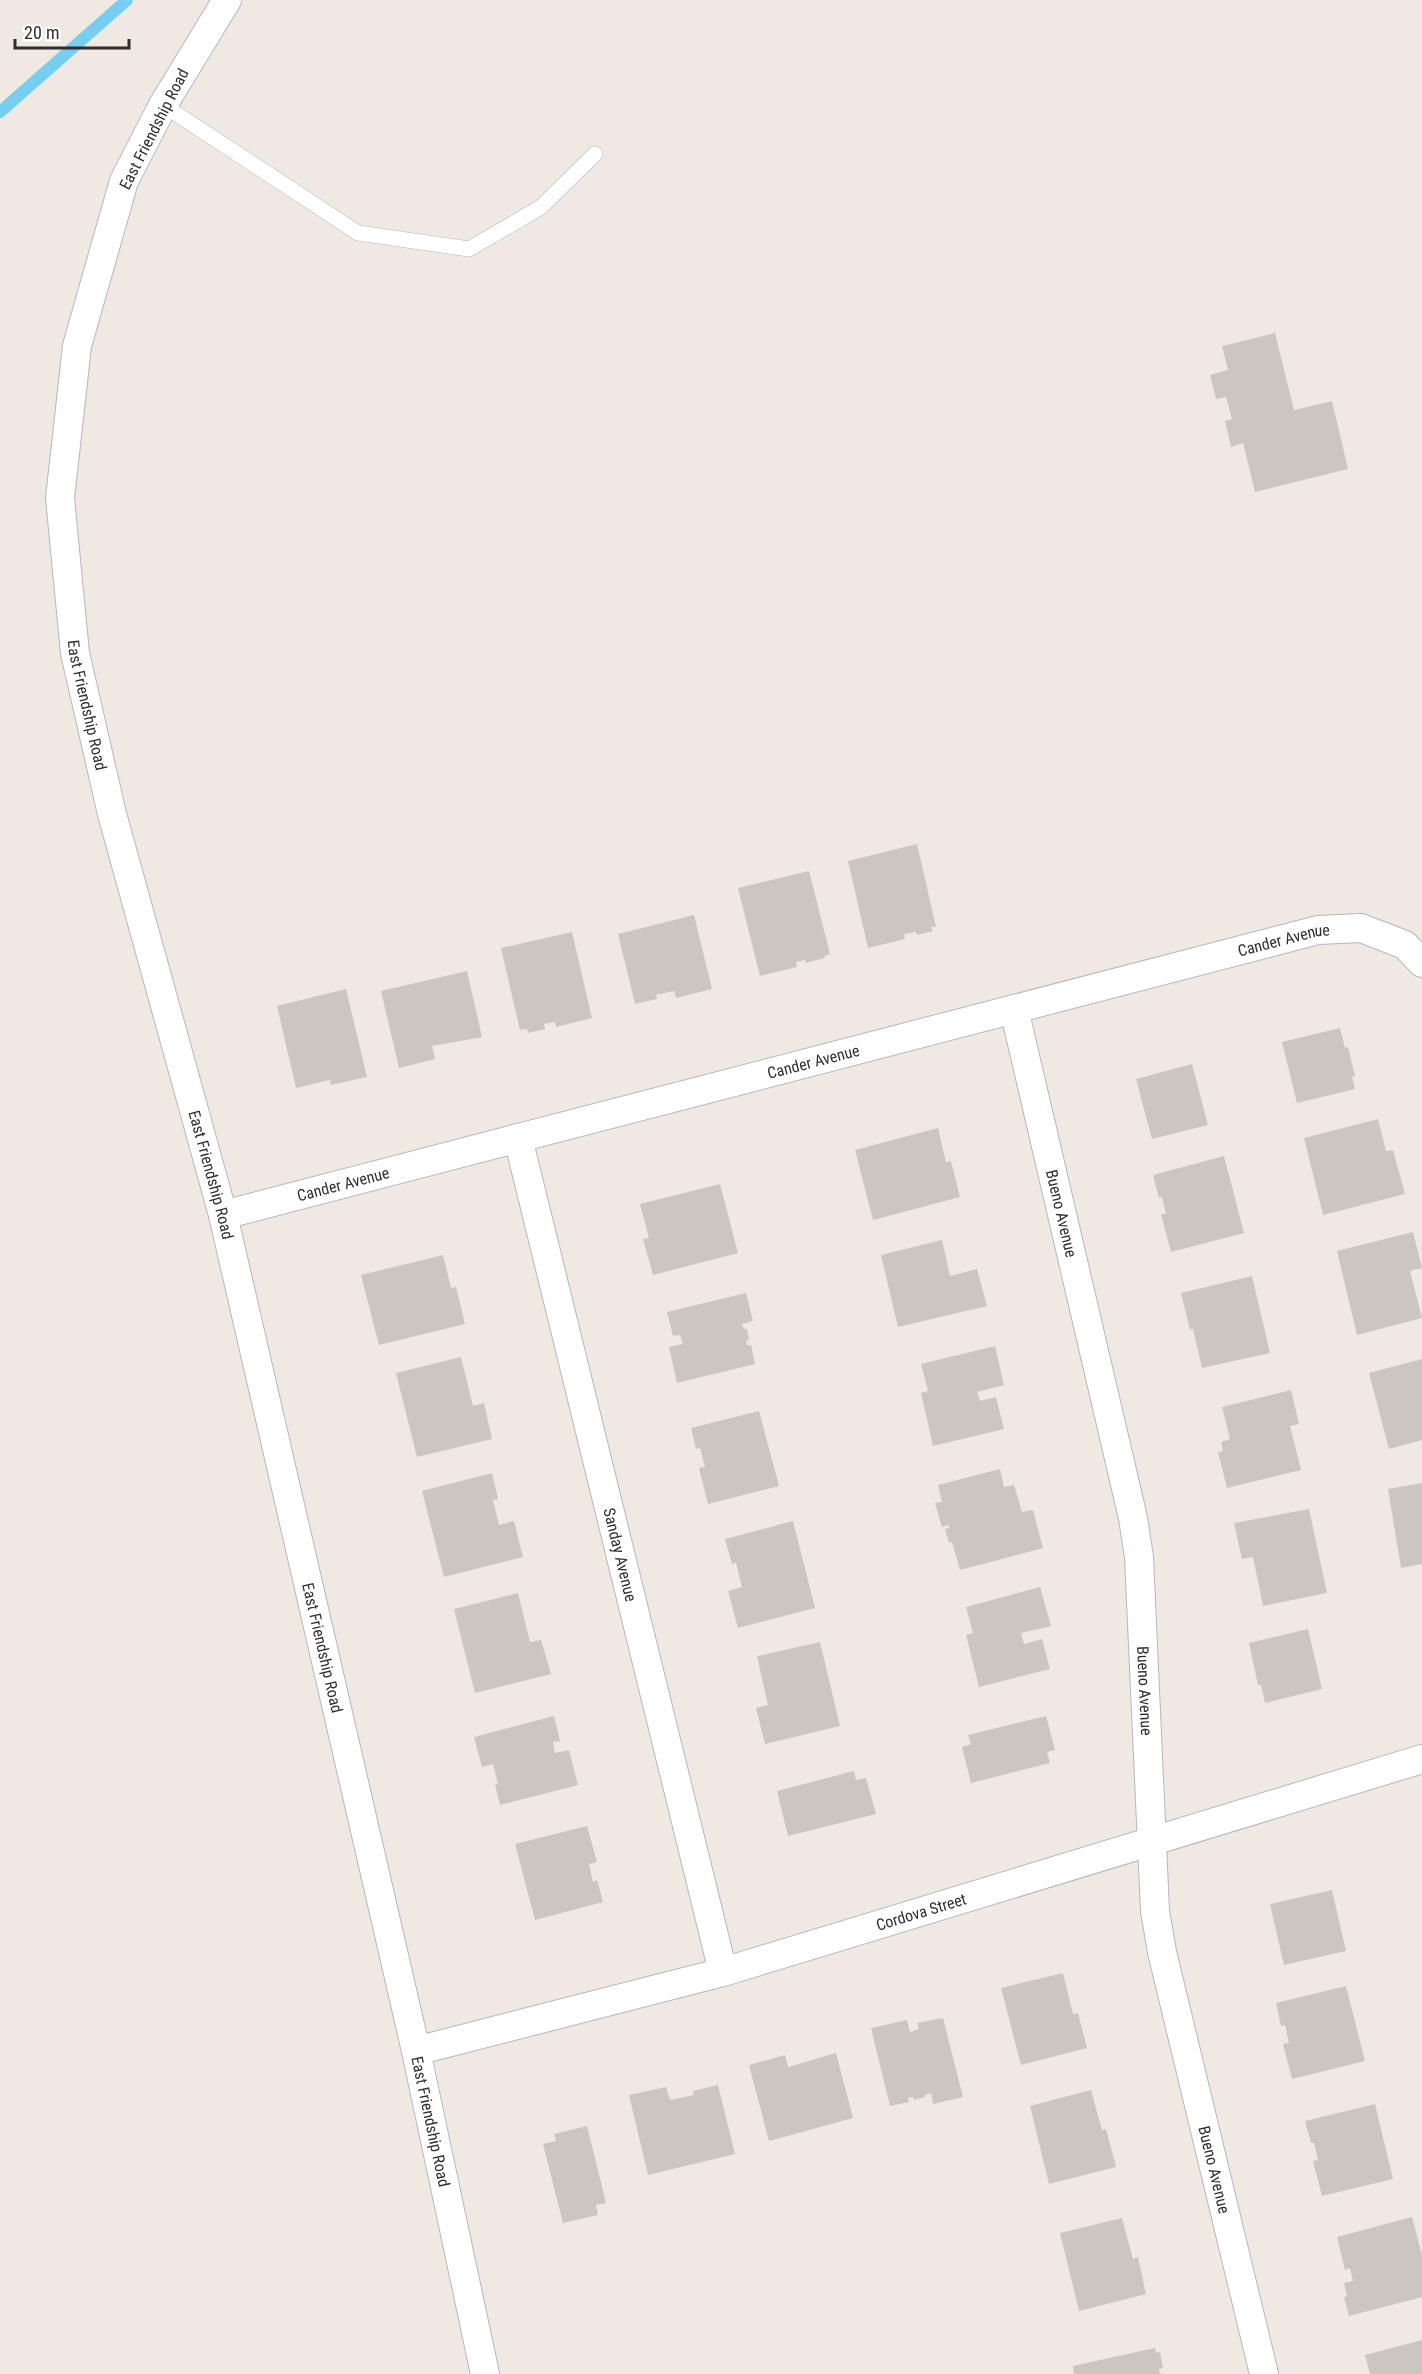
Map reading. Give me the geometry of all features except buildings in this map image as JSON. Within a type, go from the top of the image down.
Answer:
[{"type":"street","name":"East Friendship Road","points":[[227,0],[163,105],[124,181],[76,346],[60,498],[75,653],[112,814],[223,1215],[416,2051],[485,2374]]},
{"type":"street","name":"Cander Avenue","points":[[223,1215],[1318,930],[1361,928],[1414,954]]},
{"type":"street","name":"Bueno Avenue","points":[[1014,1009],[1133,1518],[1139,1557],[1155,1911],[1162,1952],[1264,2374]]},
{"type":"street","name":"Sanday Avenue","points":[[518,1138],[723,1972]]},
{"type":"street","name":"Cordova Street","points":[[416,2051],[723,1972],[1422,1759]]},
{"type":"lane","points":[[163,105],[358,233],[469,249],[541,207],[595,154]]},
{"type":"waterway","points":[[0,112],[127,0]]}]
